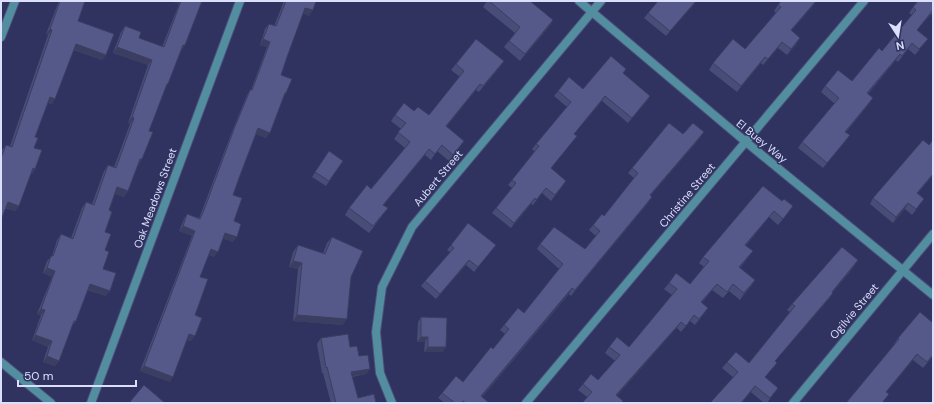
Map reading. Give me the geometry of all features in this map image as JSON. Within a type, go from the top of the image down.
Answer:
[{"type":"street","points":[[1,36],[15,1]]},
{"type":"street","name":"Oak Meadows Street","points":[[91,403],[240,1]]},
{"type":"street","name":"El Buey Way","points":[[579,1],[746,142],[933,295]]},
{"type":"street","name":"Aubert Street","points":[[392,403],[380,373],[376,332],[382,287],[412,227],[601,1]]},
{"type":"street","name":"Christine Street","points":[[526,403],[864,1]]},
{"type":"street","name":"Ogilvie Street","points":[[793,403],[933,234]]},
{"type":"street","points":[[1,362],[51,403]]},
{"type":"building","points":[[60,1],[85,1],[78,21],[114,34],[106,55],[76,44],[55,99],[50,97],[35,137],[38,138],[34,148],[42,150],[35,169],[33,168],[19,206],[8,202],[1,220],[1,158],[6,145],[12,147],[52,30],[50,29]]},
{"type":"building","points":[[181,1],[202,1],[185,45],[183,45],[167,84],[149,131],[153,132],[142,159],[140,159],[128,191],[117,187],[109,210],[112,212],[105,232],[111,234],[105,250],[109,252],[103,269],[116,273],[110,291],[90,284],[59,361],[47,356],[52,341],[35,335],[45,310],[41,309],[55,271],[47,268],[61,234],[73,239],[86,202],[94,205],[108,165],[116,168],[134,118],[132,117],[152,60],[117,47],[125,26],[141,32],[139,38],[164,47]]},
{"type":"building","points":[[286,1],[316,1],[313,10],[305,8],[287,57],[281,75],[292,79],[285,93],[270,133],[258,128],[233,195],[242,198],[234,221],[241,224],[237,237],[225,233],[218,252],[211,249],[200,277],[208,279],[195,315],[202,318],[195,336],[189,334],[173,377],[144,366],[195,231],[183,226],[187,214],[200,219],[234,129],[250,90],[252,90],[270,42],[263,39],[269,24],[276,26]]},
{"type":"building","points":[[489,1],[530,1],[553,20],[525,54],[509,41],[520,27]]},
{"type":"building","points":[[658,1],[696,1],[670,31],[648,13]]},
{"type":"building","points":[[781,1],[816,1],[791,30],[800,38],[791,49],[782,42],[768,59],[765,57],[741,86],[713,63],[733,39],[745,49],[781,7],[778,5]]},
{"type":"building","points":[[918,1],[933,1],[933,10],[917,30],[928,39],[919,49],[912,43],[902,56],[900,54],[867,93],[873,98],[845,132],[850,135],[827,163],[802,142],[839,98],[825,86],[838,70],[852,81],[879,48],[882,51],[916,10],[913,7]]},
{"type":"building","points":[[476,39],[504,61],[483,86],[480,84],[446,126],[464,141],[453,155],[442,145],[435,154],[429,149],[383,205],[388,208],[373,226],[349,208],[367,185],[371,189],[410,142],[398,132],[406,123],[395,115],[404,103],[414,111],[418,107],[429,115],[464,71],[456,64]]},
{"type":"building","points":[[611,56],[626,69],[623,73],[650,96],[632,118],[605,96],[574,134],[577,136],[551,168],[566,181],[555,195],[546,188],[536,200],[535,198],[514,223],[496,208],[516,183],[512,180],[539,146],[536,144],[571,102],[558,91],[569,77],[583,89]]},
{"type":"building","points":[[669,123],[683,134],[693,123],[704,132],[650,195],[652,197],[575,290],[572,288],[481,396],[489,403],[466,403],[463,401],[461,403],[455,403],[442,393],[456,376],[463,382],[491,347],[493,349],[509,329],[504,325],[518,308],[524,313],[563,264],[540,244],[554,227],[585,249],[600,231],[593,225],[602,214],[604,216],[638,173],[632,168]]},
{"type":"building","points":[[923,140],[929,145],[933,140],[933,174],[917,193],[924,199],[916,209],[908,203],[896,217],[873,198]]},
{"type":"building","points":[[329,151],[343,161],[329,181],[315,172]]},
{"type":"building","points":[[763,186],[782,201],[784,199],[793,206],[783,219],[774,211],[745,245],[753,251],[739,267],[755,280],[744,293],[733,284],[727,292],[717,284],[701,302],[708,308],[699,319],[694,315],[686,326],[681,322],[616,395],[623,401],[621,403],[582,403],[592,392],[583,384],[591,374],[598,380],[620,355],[609,347],[617,337],[629,347],[677,289],[669,283],[676,273],[690,284],[709,261],[703,257]]},
{"type":"building","points":[[468,223],[496,245],[478,267],[469,260],[440,294],[425,281],[454,248],[451,245]]},
{"type":"building","points":[[332,237],[363,251],[351,277],[347,319],[297,315],[302,263],[293,261],[298,245],[325,254]]},
{"type":"building","points":[[842,247],[858,260],[832,292],[833,293],[775,361],[777,363],[765,377],[778,388],[770,398],[755,386],[741,403],[710,403],[738,372],[727,362],[736,352],[749,363],[795,306],[792,304]]},
{"type":"building","points":[[920,312],[933,323],[933,355],[927,362],[917,354],[886,392],[889,394],[882,403],[846,403],[899,339],[898,338]]},
{"type":"building","points":[[421,317],[447,318],[446,347],[428,347],[428,337],[421,337]]},
{"type":"building","points":[[348,334],[350,347],[357,346],[359,356],[368,355],[370,369],[351,372],[358,398],[374,394],[376,403],[336,403],[327,367],[326,368],[321,338]]},
{"type":"building","points":[[144,385],[165,403],[129,403]]}]
